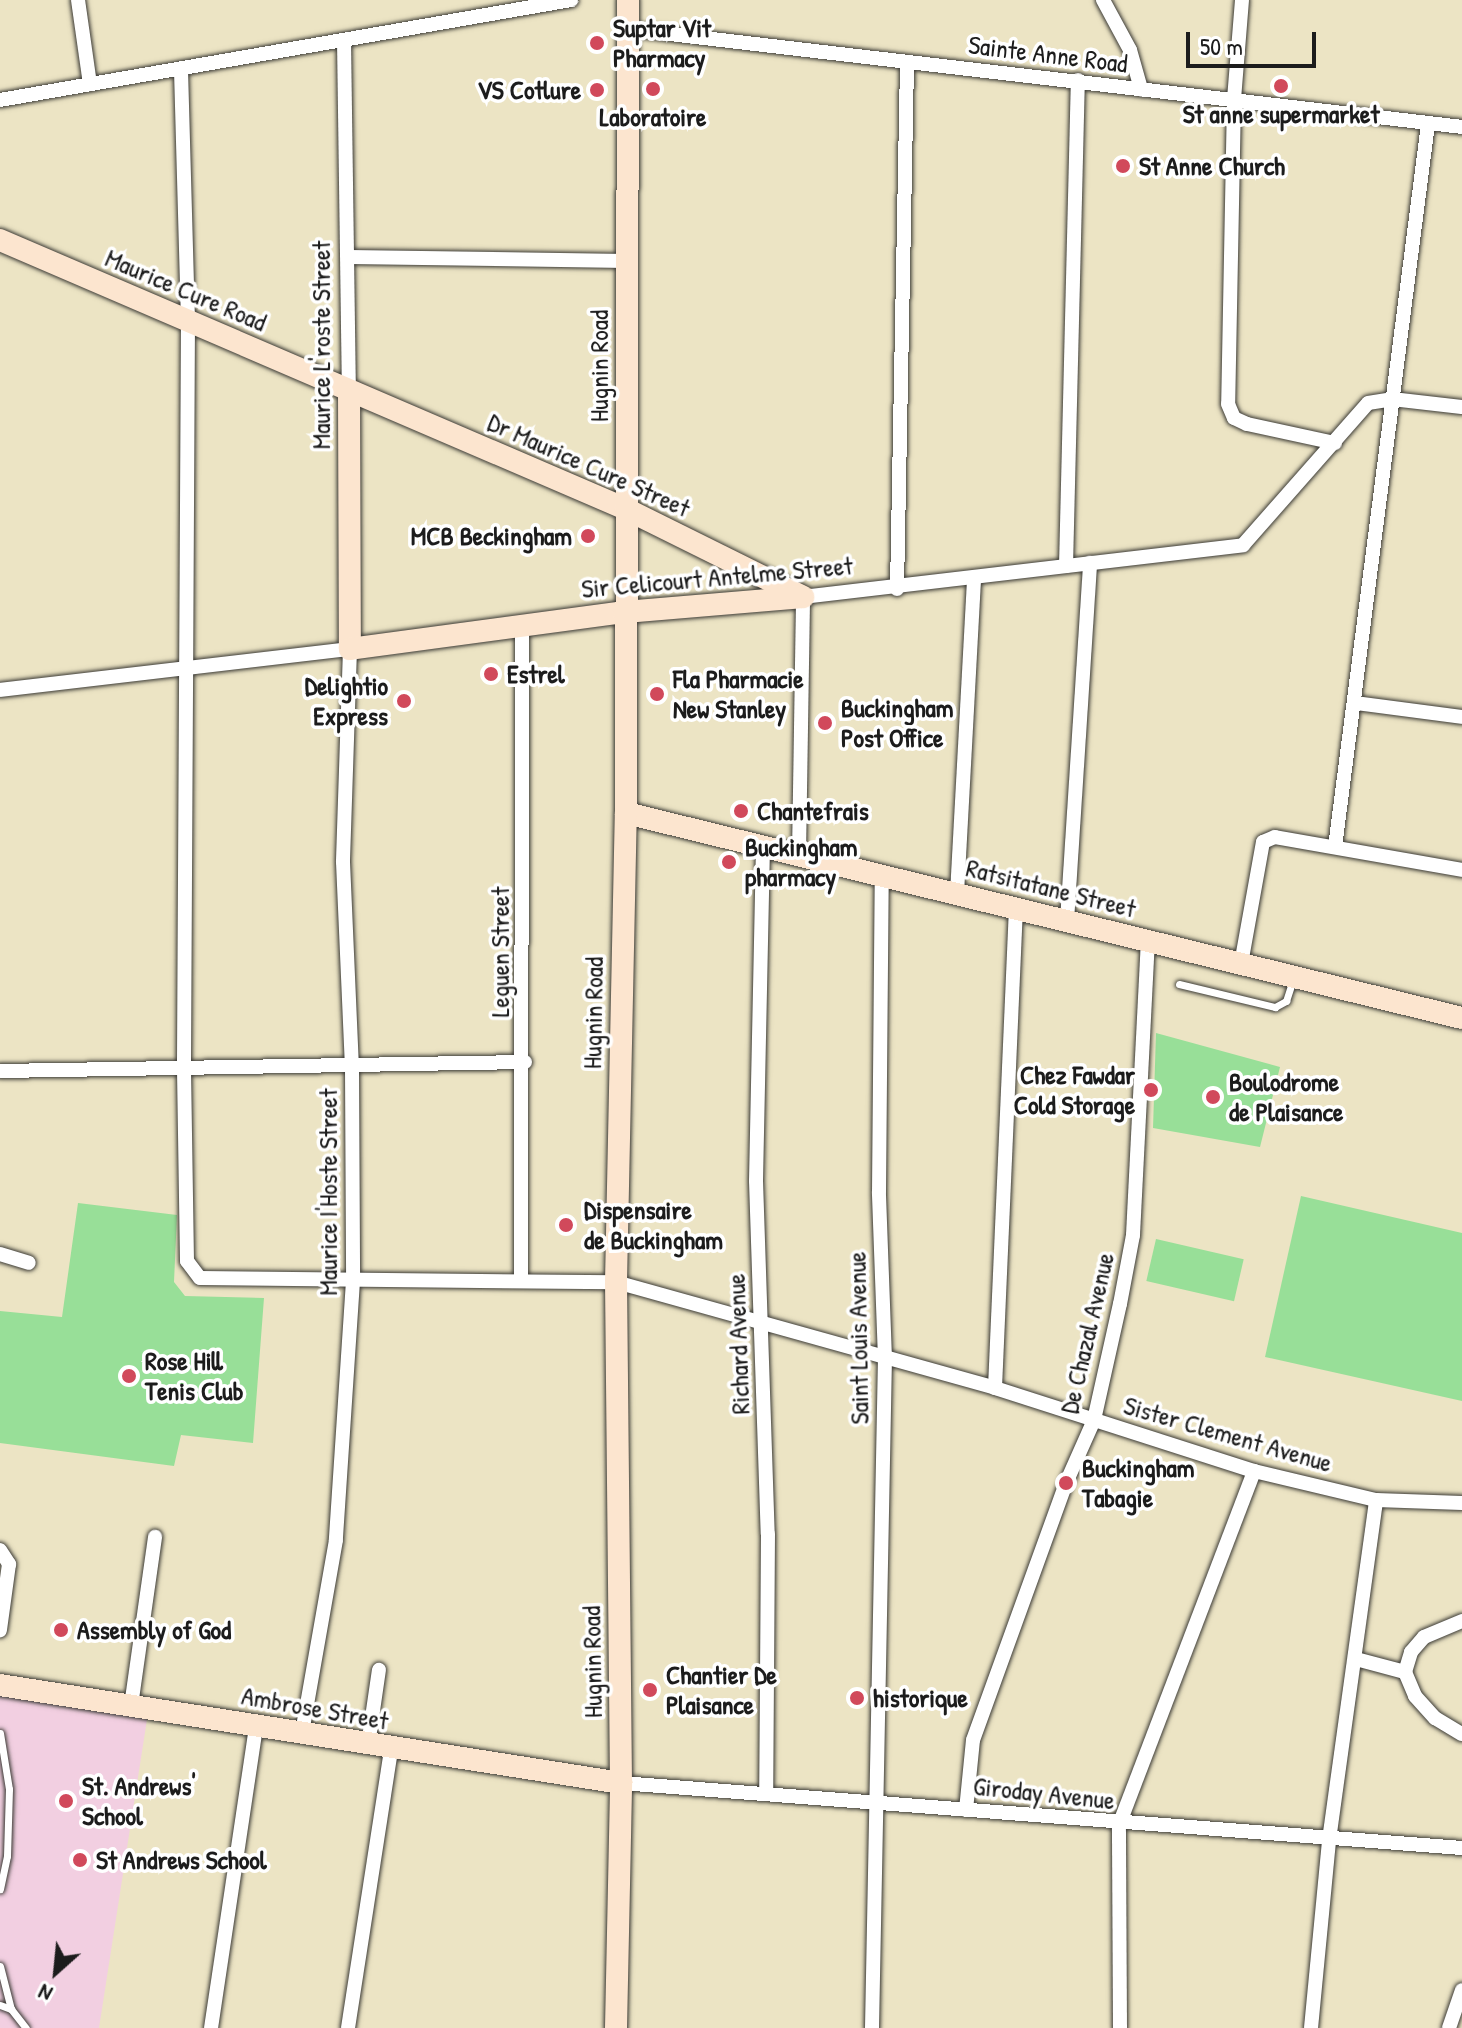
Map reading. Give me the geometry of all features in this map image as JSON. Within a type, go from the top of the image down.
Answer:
[{"type":"main road","name":"Hugnin Road","points":[[616,2028],[621,1783],[616,1282],[626,813],[624,612],[628,0]]},
{"type":"main road","name":"Maurice Cure Road","points":[[0,240],[349,392]]},
{"type":"main road","name":"Dr Maurice Cure Street","points":[[349,392],[626,509],[803,597]]},
{"type":"main road","name":"Maurice L'roste Street","points":[[349,392],[350,649]]},
{"type":"main road","name":"Sir Celicourt Antelme Street","points":[[350,649],[624,612],[803,597]]},
{"type":"main road","name":"Ratsitatane Street","points":[[626,813],[1462,1018]]},
{"type":"main road","name":"Ambrose Street","points":[[0,1685],[621,1783]]},
{"type":"street","points":[[78,0],[90,84]]},
{"type":"street","points":[[0,100],[181,70],[532,3],[571,0]]},
{"type":"street","points":[[1103,0],[1130,50],[1141,89]]},
{"type":"street","points":[[1242,0],[1234,100],[1228,404],[1234,418],[1247,424],[1335,443]]},
{"type":"street","name":"Sainte Anne Road","points":[[627,29],[1462,127]]},
{"type":"street","name":"Maurice L'roste Street","points":[[344,40],[349,392]]},
{"type":"street","points":[[897,589],[907,62]]},
{"type":"street","points":[[181,70],[188,321],[184,1070]]},
{"type":"street","points":[[1066,566],[1078,80]]},
{"type":"street","points":[[1335,847],[1356,703],[1428,124]]},
{"type":"street","points":[[349,257],[627,261]]},
{"type":"street","name":"Sir Celicourt Antelme Street","points":[[803,597],[897,589],[1243,545],[1375,399],[1392,399]]},
{"type":"street","points":[[1392,399],[1462,407]]},
{"type":"street","points":[[1067,921],[1090,563]]},
{"type":"street","points":[[957,894],[974,577]]},
{"type":"street","points":[[799,855],[803,597]]},
{"type":"street","name":"Leguen Street","points":[[521,1278],[525,1062],[522,625]]},
{"type":"street","name":"Sir Celicourt Antelme Street","points":[[0,690],[350,649]]},
{"type":"street","name":"Maurice I'Hoste Street","points":[[302,1733],[336,1540],[353,1281],[352,1069],[343,862],[350,649]]},
{"type":"street","points":[[1356,703],[1462,717]]},
{"type":"street","points":[[1241,964],[1263,842],[1275,837],[1462,870]]},
{"type":"street","name":"Richard Avenue","points":[[763,846],[756,1181],[768,1534],[766,1792]]},
{"type":"street","name":"Saint Louis Avenue","points":[[872,2028],[885,1359],[879,1192],[882,876]]},
{"type":"street","points":[[995,1388],[1016,909]]},
{"type":"street","name":"De Chazal Avenue","points":[[966,1810],[973,1740],[1066,1483],[1094,1420],[1133,1235],[1148,941]]},
{"type":"street","points":[[0,1071],[352,1069],[525,1062]]},
{"type":"street","name":"Sister Clement Avenue","points":[[184,1070],[187,1261],[200,1278],[353,1281],[521,1278],[616,1282],[995,1388],[1254,1471],[1376,1500],[1462,1503]]},
{"type":"street","points":[[0,1254],[29,1263]]},
{"type":"street","points":[[1120,2028],[1119,1825],[1254,1471]]},
{"type":"street","points":[[1311,2028],[1329,1840],[1376,1500]]},
{"type":"street","points":[[131,1706],[155,1537]]},
{"type":"street","points":[[0,1550],[9,1564],[0,1630]]},
{"type":"street","points":[[1462,1621],[1424,1637],[1411,1652],[1405,1672],[1415,1696],[1435,1718],[1462,1734]]},
{"type":"street","points":[[1356,1659],[1405,1672]]},
{"type":"street","points":[[368,1745],[379,1670]]},
{"type":"street","points":[[211,2028],[256,1726]]},
{"type":"street","points":[[348,2028],[391,1749]]},
{"type":"street","name":"Giroday Avenue","points":[[621,1783],[876,1799],[1119,1825],[1462,1848]]},
{"type":"street","points":[[1454,2020],[1462,1990]]},
{"type":"lane","points":[[1179,984],[1275,1007],[1286,1001],[1294,977]]},
{"type":"lane","points":[[0,1733],[9,1789],[0,1889]]},
{"type":"lane","points":[[0,1966],[11,2009],[26,2028]]},
{"type":"lane","points":[[0,2005],[11,2009]]},
{"type":"shaded area","name":"St. Andrews' School","points":[[0,1692],[148,1713],[99,2028],[0,2028]]},
{"type":"green space","name":"Boulodrome de Plaisance","points":[[1156,1033],[1280,1067],[1260,1147],[1153,1128]]},
{"type":"green space","points":[[1301,1196],[1462,1233],[1462,1401],[1265,1357]]},
{"type":"green space","name":"Rose Hill Tenis Club","points":[[78,1203],[177,1215],[174,1282],[185,1296],[264,1298],[253,1443],[181,1435],[174,1466],[0,1443],[0,1311],[62,1317]]},
{"type":"green space","points":[[1156,1239],[1244,1259],[1234,1301],[1146,1281]]},
{"type":"place","name":"Suptar Vit Pharmacy","points":[[597,43]]},
{"type":"place","name":"St anne supermarket","points":[[1281,86]]},
{"type":"place","name":"Laboratoire","points":[[653,89]]},
{"type":"place","name":"VS Cotlure","points":[[597,90]]},
{"type":"place","name":"St Anne Church","points":[[1123,166]]},
{"type":"place","name":"MCB Beckingham","points":[[588,536]]},
{"type":"place","name":"Estrel","points":[[491,674]]},
{"type":"place","name":"Fla Pharmacie New Stanley","points":[[657,694]]},
{"type":"place","name":"Delightio Express","points":[[404,701]]},
{"type":"place","name":"Buckingham Post Office","points":[[825,723]]},
{"type":"place","name":"Chantefrais","points":[[741,811]]},
{"type":"place","name":"Buckingham pharmacy","points":[[729,862]]},
{"type":"place","name":"Chez Fawdar Cold Storage","points":[[1151,1090]]},
{"type":"place","name":"Boulodrome de Plaisance","points":[[1213,1097]]},
{"type":"place","name":"Dispensaire de Buckingham","points":[[566,1225]]},
{"type":"place","name":"Rose Hill Tenis Club","points":[[129,1376]]},
{"type":"place","name":"Buckingham Tabagie","points":[[1066,1483]]},
{"type":"place","name":"Assembly of God","points":[[61,1630]]},
{"type":"place","name":"Chantier De Plaisance","points":[[650,1690]]},
{"type":"place","name":"historique","points":[[857,1698]]},
{"type":"place","name":"St. Andrews' School","points":[[66,1801]]},
{"type":"place","name":"St Andrews School","points":[[80,1860]]}]
